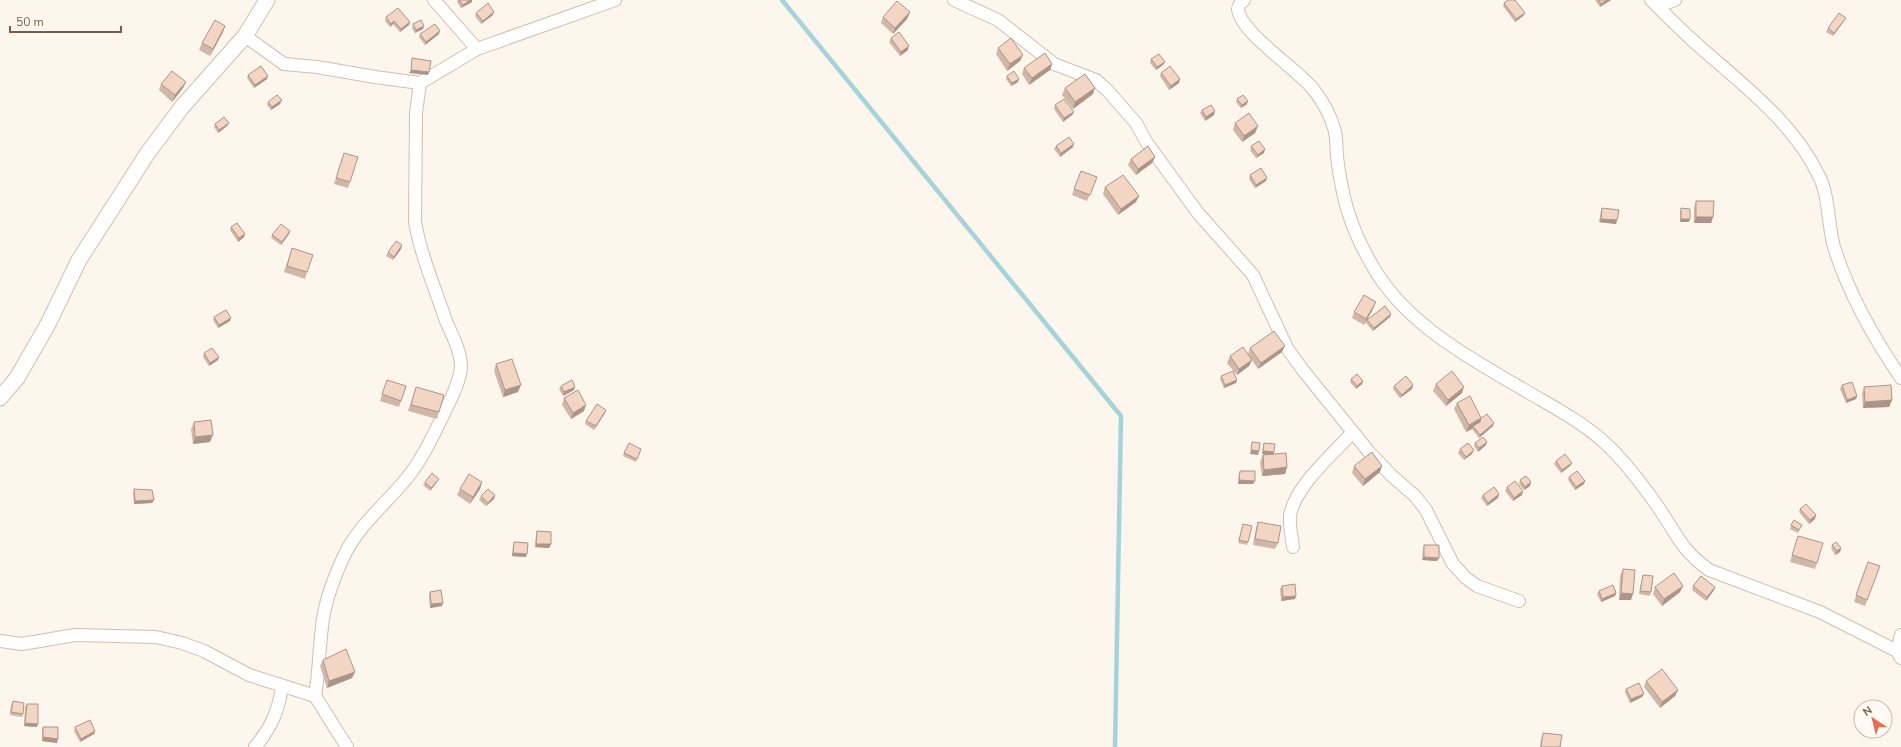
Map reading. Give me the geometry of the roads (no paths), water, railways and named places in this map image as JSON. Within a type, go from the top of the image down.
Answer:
[{"type":"street","points":[[0,398],[17,378],[48,324],[79,260],[147,154],[182,107],[244,36],[267,0]]},
{"type":"street","points":[[434,0],[477,49]]},
{"type":"street","points":[[244,36],[284,64],[317,66],[375,77],[420,82],[477,49],[615,0]]},
{"type":"street","points":[[954,0],[998,20],[1054,64],[1096,80],[1116,100],[1136,123],[1147,143],[1173,180],[1224,244],[1253,275],[1287,348],[1302,369],[1353,432],[1391,475],[1415,496],[1426,510],[1453,564],[1466,578],[1477,586],[1519,601]]},
{"type":"street","points":[[1244,0],[1239,5],[1238,9],[1246,25],[1266,47],[1298,73],[1314,90],[1326,108],[1335,130],[1337,157],[1344,199],[1361,246],[1379,276],[1403,307],[1421,323],[1456,348],[1560,410],[1602,440],[1631,471],[1659,509],[1681,545],[1694,559],[1709,570],[1820,612],[1899,655],[1901,635]]},
{"type":"street","points":[[1655,3],[1675,0]]},
{"type":"street","points":[[1655,3],[1690,38],[1761,100],[1797,140],[1809,158],[1820,178],[1833,245],[1843,275],[1865,322],[1901,378]]},
{"type":"street","points":[[315,696],[319,678],[322,626],[327,596],[343,558],[357,535],[377,510],[401,485],[418,462],[452,396],[460,374],[459,354],[428,268],[415,222],[416,113],[420,82]]},
{"type":"street","points":[[1293,547],[1290,516],[1295,504],[1319,467],[1353,432]]},
{"type":"street","points":[[0,641],[22,644],[75,635],[156,637],[168,639],[204,650],[249,675],[315,696],[347,747]]},
{"type":"street","points":[[255,747],[274,719],[280,704],[282,686]]},
{"type":"waterway","points":[[782,0],[1121,416],[1115,747]]}]
